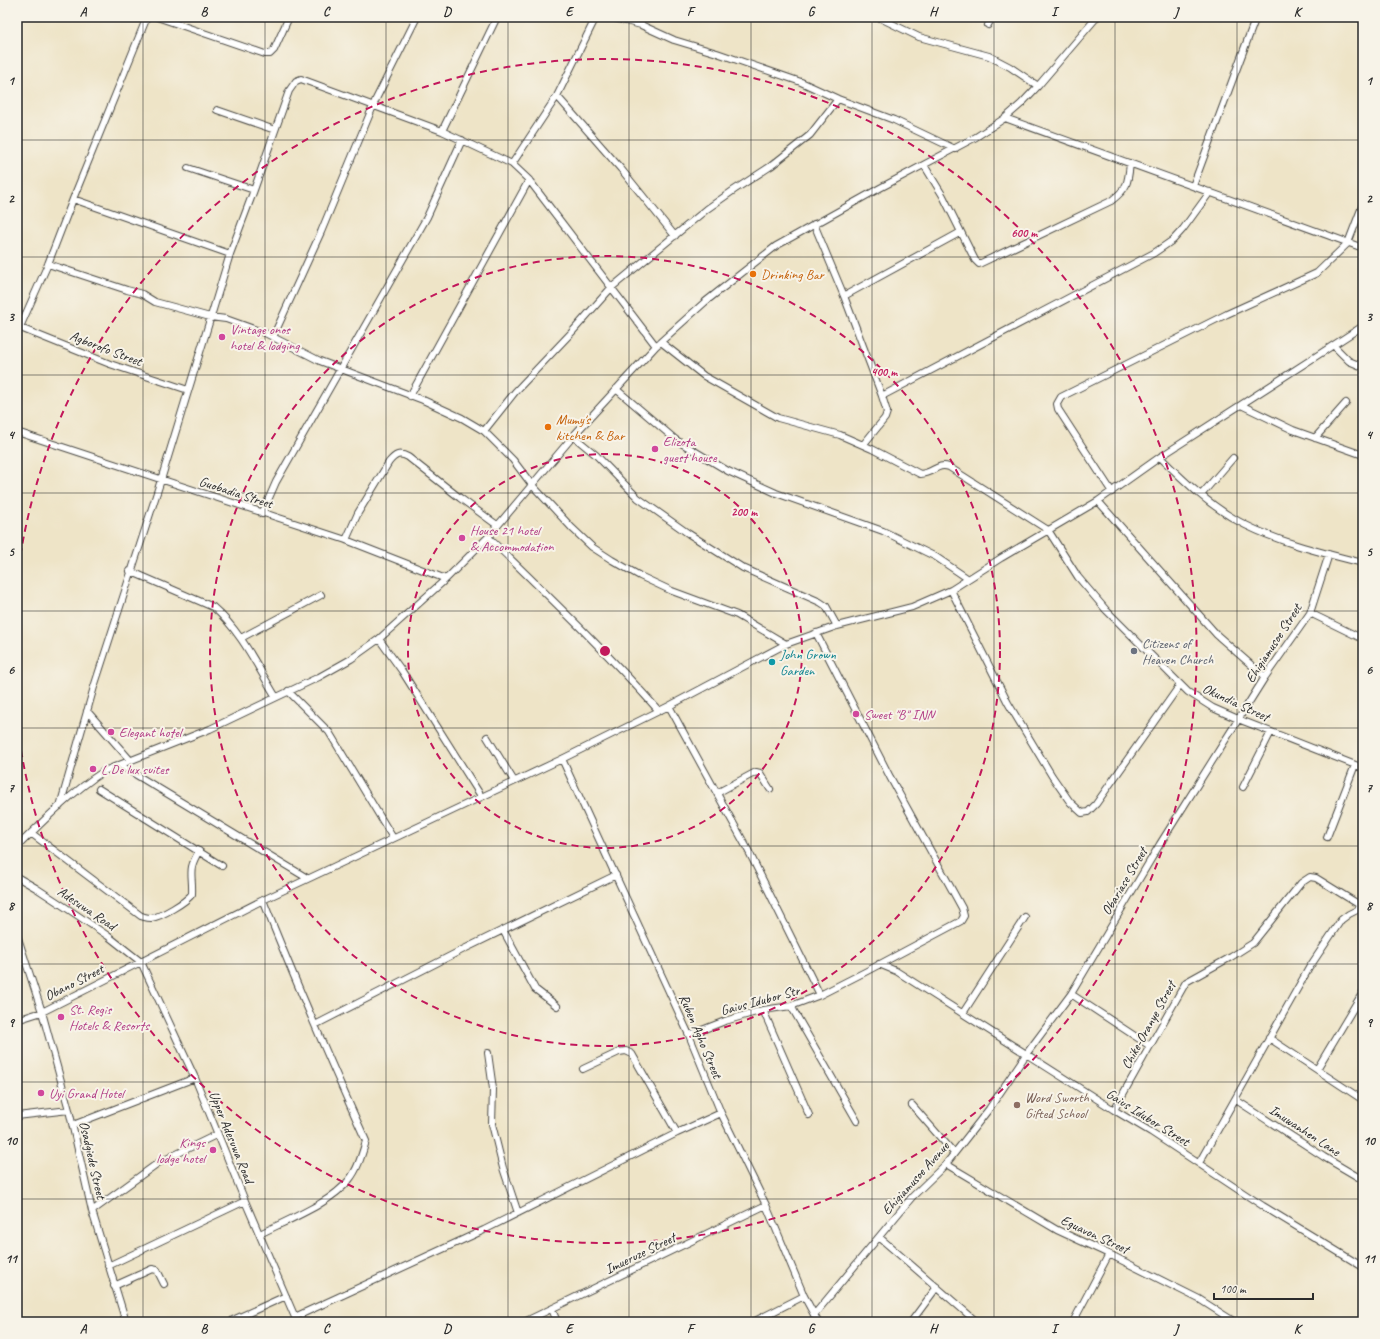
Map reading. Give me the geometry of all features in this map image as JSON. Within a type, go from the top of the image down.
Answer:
[{"type":"street","points":[[19,327],[48,264],[147,17]]},
{"type":"street","points":[[156,17],[264,54],[270,54],[274,50],[289,17]]},
{"type":"street","points":[[273,337],[321,232],[373,105],[417,17]]},
{"type":"street","points":[[442,131],[497,17]]},
{"type":"street","points":[[512,164],[556,96],[596,17]]},
{"type":"street","points":[[610,17],[641,25],[674,40],[801,82],[838,99],[894,120],[955,149]]},
{"type":"street","points":[[878,17],[919,37],[989,56],[1010,67],[1038,86]]},
{"type":"street","points":[[988,25],[992,17]]},
{"type":"street","points":[[17,847],[60,806],[91,779],[104,771],[210,729],[338,666],[379,639],[446,579],[488,537],[573,436],[616,389],[658,344],[705,302],[776,246],[814,224],[955,149],[1005,118],[1038,86],[1096,17]]},
{"type":"street","points":[[1193,186],[1256,17]]},
{"type":"street","points":[[60,806],[130,571],[161,480],[230,254],[289,91],[296,81],[301,79],[442,131],[512,164],[529,180],[610,288],[658,344],[704,376],[778,418],[840,436],[863,445],[920,474],[927,474],[939,466],[944,465],[949,467],[1048,530]]},
{"type":"street","points":[[556,96],[621,169],[675,236]]},
{"type":"street","points":[[484,431],[515,392],[572,332],[610,288],[712,205],[771,166],[810,135],[838,99]]},
{"type":"street","points":[[217,110],[276,130]]},
{"type":"street","points":[[1005,118],[1363,248]]},
{"type":"street","points":[[262,514],[276,482],[427,217],[462,140]]},
{"type":"street","points":[[924,165],[944,196],[960,232],[975,260],[979,264],[1111,201],[1121,194],[1128,184],[1130,163]]},
{"type":"street","points":[[188,168],[254,190]]},
{"type":"street","points":[[410,396],[529,180]]},
{"type":"street","points":[[882,396],[1154,253],[1173,240],[1183,229],[1210,192]]},
{"type":"street","points":[[73,199],[230,254]]},
{"type":"street","points":[[1112,492],[1058,409],[1057,404],[1061,397],[1227,314],[1317,273],[1348,243],[1363,204]]},
{"type":"street","points":[[814,224],[844,296],[887,412],[885,418],[863,445]]},
{"type":"street","points":[[844,296],[960,232]]},
{"type":"street","points":[[48,264],[142,294],[155,302],[210,317],[226,319],[273,337],[292,348],[340,370],[374,381],[462,418],[484,431],[514,460],[532,484],[572,528],[592,547],[640,576],[672,591],[737,615],[786,644]]},
{"type":"street","name":"Obano Street","points":[[17,1020],[42,1012],[307,878],[562,759],[669,706],[786,644],[837,626],[912,607],[951,590],[967,578],[1098,501],[1160,457],[1363,326]]},
{"type":"street","name":"Agborofo Street","points":[[19,327],[110,364],[188,390]]},
{"type":"street","points":[[1334,346],[1349,360],[1363,367]]},
{"type":"street","points":[[616,389],[676,440],[728,471],[776,493],[883,531],[936,556],[967,578]]},
{"type":"street","points":[[1315,438],[1346,403]]},
{"type":"street","points":[[1241,405],[1293,430],[1363,455]]},
{"type":"street","name":"Guobadia Street","points":[[17,432],[262,514],[346,540],[446,579]]},
{"type":"street","points":[[573,436],[596,455],[638,498],[689,534],[743,568],[820,602],[826,606],[837,626]]},
{"type":"street","points":[[346,540],[358,513],[389,462],[398,454],[403,454],[408,457],[497,525]]},
{"type":"street","points":[[1160,457],[1185,482],[1201,495],[1237,520],[1253,529],[1329,554],[1363,563]]},
{"type":"street","points":[[1201,495],[1233,458]]},
{"type":"street","points":[[1098,501],[1217,635],[1265,676]]},
{"type":"street","name":"Okundia Street","points":[[1048,530],[1078,577],[1106,610],[1188,692],[1213,708],[1238,719],[1363,768]]},
{"type":"street","points":[[488,537],[547,595],[659,711]]},
{"type":"street","name":"Ehigiamusoe Street","points":[[1238,719],[1265,676],[1310,613],[1329,554]]},
{"type":"street","points":[[130,571],[213,607],[219,612],[241,638],[276,697]]},
{"type":"street","points":[[951,590],[1008,704],[1052,776],[1070,802],[1082,813],[1088,812],[1096,804],[1180,685]]},
{"type":"street","points":[[241,638],[320,595]]},
{"type":"street","points":[[1310,613],[1363,639]]},
{"type":"street","name":"Gaius Idubor Str","points":[[689,1035],[725,1021],[763,1010],[792,1006],[820,995],[961,921],[964,916],[964,913],[890,777],[816,633]]},
{"type":"street","points":[[379,639],[402,671],[481,796]]},
{"type":"street","points":[[288,691],[329,732],[393,838]]},
{"type":"street","points":[[669,706],[751,857],[820,995]]},
{"type":"street","points":[[88,711],[130,760]]},
{"type":"street","name":"Obariase Street","points":[[1027,1053],[1071,994],[1160,844],[1238,719]]},
{"type":"street","points":[[1243,786],[1272,732]]},
{"type":"street","points":[[487,737],[514,781]]},
{"type":"street","name":"Ruben Agho Street","points":[[562,759],[689,1035],[721,1113],[766,1205],[804,1296],[818,1322]]},
{"type":"street","points":[[120,764],[307,878]]},
{"type":"street","points":[[1327,837],[1355,765]]},
{"type":"street","points":[[717,793],[756,772],[760,772],[770,789]]},
{"type":"street","points":[[99,789],[222,866]]},
{"type":"street","points":[[31,833],[141,916],[148,918],[156,917],[188,899],[192,894],[192,862],[199,851]]},
{"type":"street","points":[[315,1025],[616,875]]},
{"type":"street","name":"Chike-Oranye Street","points":[[1114,1110],[1186,982],[1231,958],[1253,943],[1301,883],[1310,876],[1316,878],[1363,907]]},
{"type":"street","name":"Adesuwa Road","points":[[17,878],[36,888],[108,936],[141,962]]},
{"type":"street","points":[[260,1234],[337,1194],[350,1179],[360,1160],[366,1141],[330,1063],[262,900]]},
{"type":"street","points":[[1199,1163],[1236,1100],[1309,968],[1341,920],[1363,907]]},
{"type":"street","points":[[962,1013],[1025,917]]},
{"type":"street","points":[[503,930],[535,990],[557,1006]]},
{"type":"street","name":"Osadgiede Street","points":[[17,935],[42,1012],[73,1125],[92,1211],[126,1322]]},
{"type":"street","name":"Upper Adesuwa Road","points":[[141,962],[195,1078],[245,1201],[296,1320]]},
{"type":"street","name":"Gaius Idubor Street","points":[[879,964],[896,971],[1027,1053],[1199,1163],[1263,1206],[1363,1267]]},
{"type":"street","points":[[1317,1069],[1363,992]]},
{"type":"street","points":[[1071,994],[1150,1046]]},
{"type":"street","points":[[792,1006],[857,1121]]},
{"type":"street","points":[[763,1010],[809,1115]]},
{"type":"street","points":[[1269,1038],[1363,1100]]},
{"type":"street","points":[[583,1069],[619,1052],[626,1051],[632,1054],[677,1132]]},
{"type":"street","points":[[488,1053],[493,1089],[492,1124],[503,1168],[518,1213]]},
{"type":"street","name":"Ehigiamusoe Avenue","points":[[814,1315],[912,1197],[946,1164],[989,1109],[1027,1053]]},
{"type":"street","points":[[73,1125],[195,1078]]},
{"type":"street","name":"Imuwanhen Lane","points":[[1236,1100],[1324,1157],[1363,1180]]},
{"type":"street","points":[[912,1105],[954,1153]]},
{"type":"street","points":[[17,1116],[69,1110]]},
{"type":"street","points":[[296,1320],[518,1213],[677,1132],[721,1113]]},
{"type":"street","points":[[92,1211],[158,1163],[218,1134]]},
{"type":"street","name":"Eguavon Street","points":[[946,1164],[1058,1230],[1199,1299],[1235,1322]]},
{"type":"street","points":[[108,1266],[245,1201]]},
{"type":"street","name":"Imueruze Street","points":[[524,1322],[766,1205]]},
{"type":"street","points":[[879,1237],[977,1322]]},
{"type":"street","points":[[1073,1322],[1109,1254]]},
{"type":"street","points":[[114,1286],[152,1269],[157,1270],[164,1284]]},
{"type":"street","points":[[911,1322],[937,1287]]},
{"type":"street","points":[[232,1322],[233,1320],[286,1296]]},
{"type":"street","points":[[753,1322],[804,1296]]},
{"type":"street","points":[[552,1309],[557,1322]]},
{"type":"place","name":"Drinking Bar","points":[[753,274]]},
{"type":"place","name":"Vintage onos hotel & lodging","points":[[222,337]]},
{"type":"place","name":"Mumy's kitchen & Bar","points":[[548,427]]},
{"type":"place","name":"Elizota guest house","points":[[655,449]]},
{"type":"place","name":"House 21 hotel & Accommodation","points":[[462,538]]},
{"type":"place","name":"Citizens of Heaven Church","points":[[1134,651]]},
{"type":"place","name":"John Grown Garden","points":[[772,662]]},
{"type":"place","name":"Sweet \"B\" INN","points":[[856,714]]},
{"type":"place","name":"Elegant hotel","points":[[111,732]]},
{"type":"place","name":"L De lux suites","points":[[93,769]]},
{"type":"place","name":"St. Regis Hotels & Resorts","points":[[61,1017]]},
{"type":"place","name":"Uyi Grand Hotel","points":[[41,1093]]},
{"type":"place","name":"Word Sworth Gifted School","points":[[1017,1105]]},
{"type":"place","name":"Kings lodge hotel","points":[[213,1150]]}]
